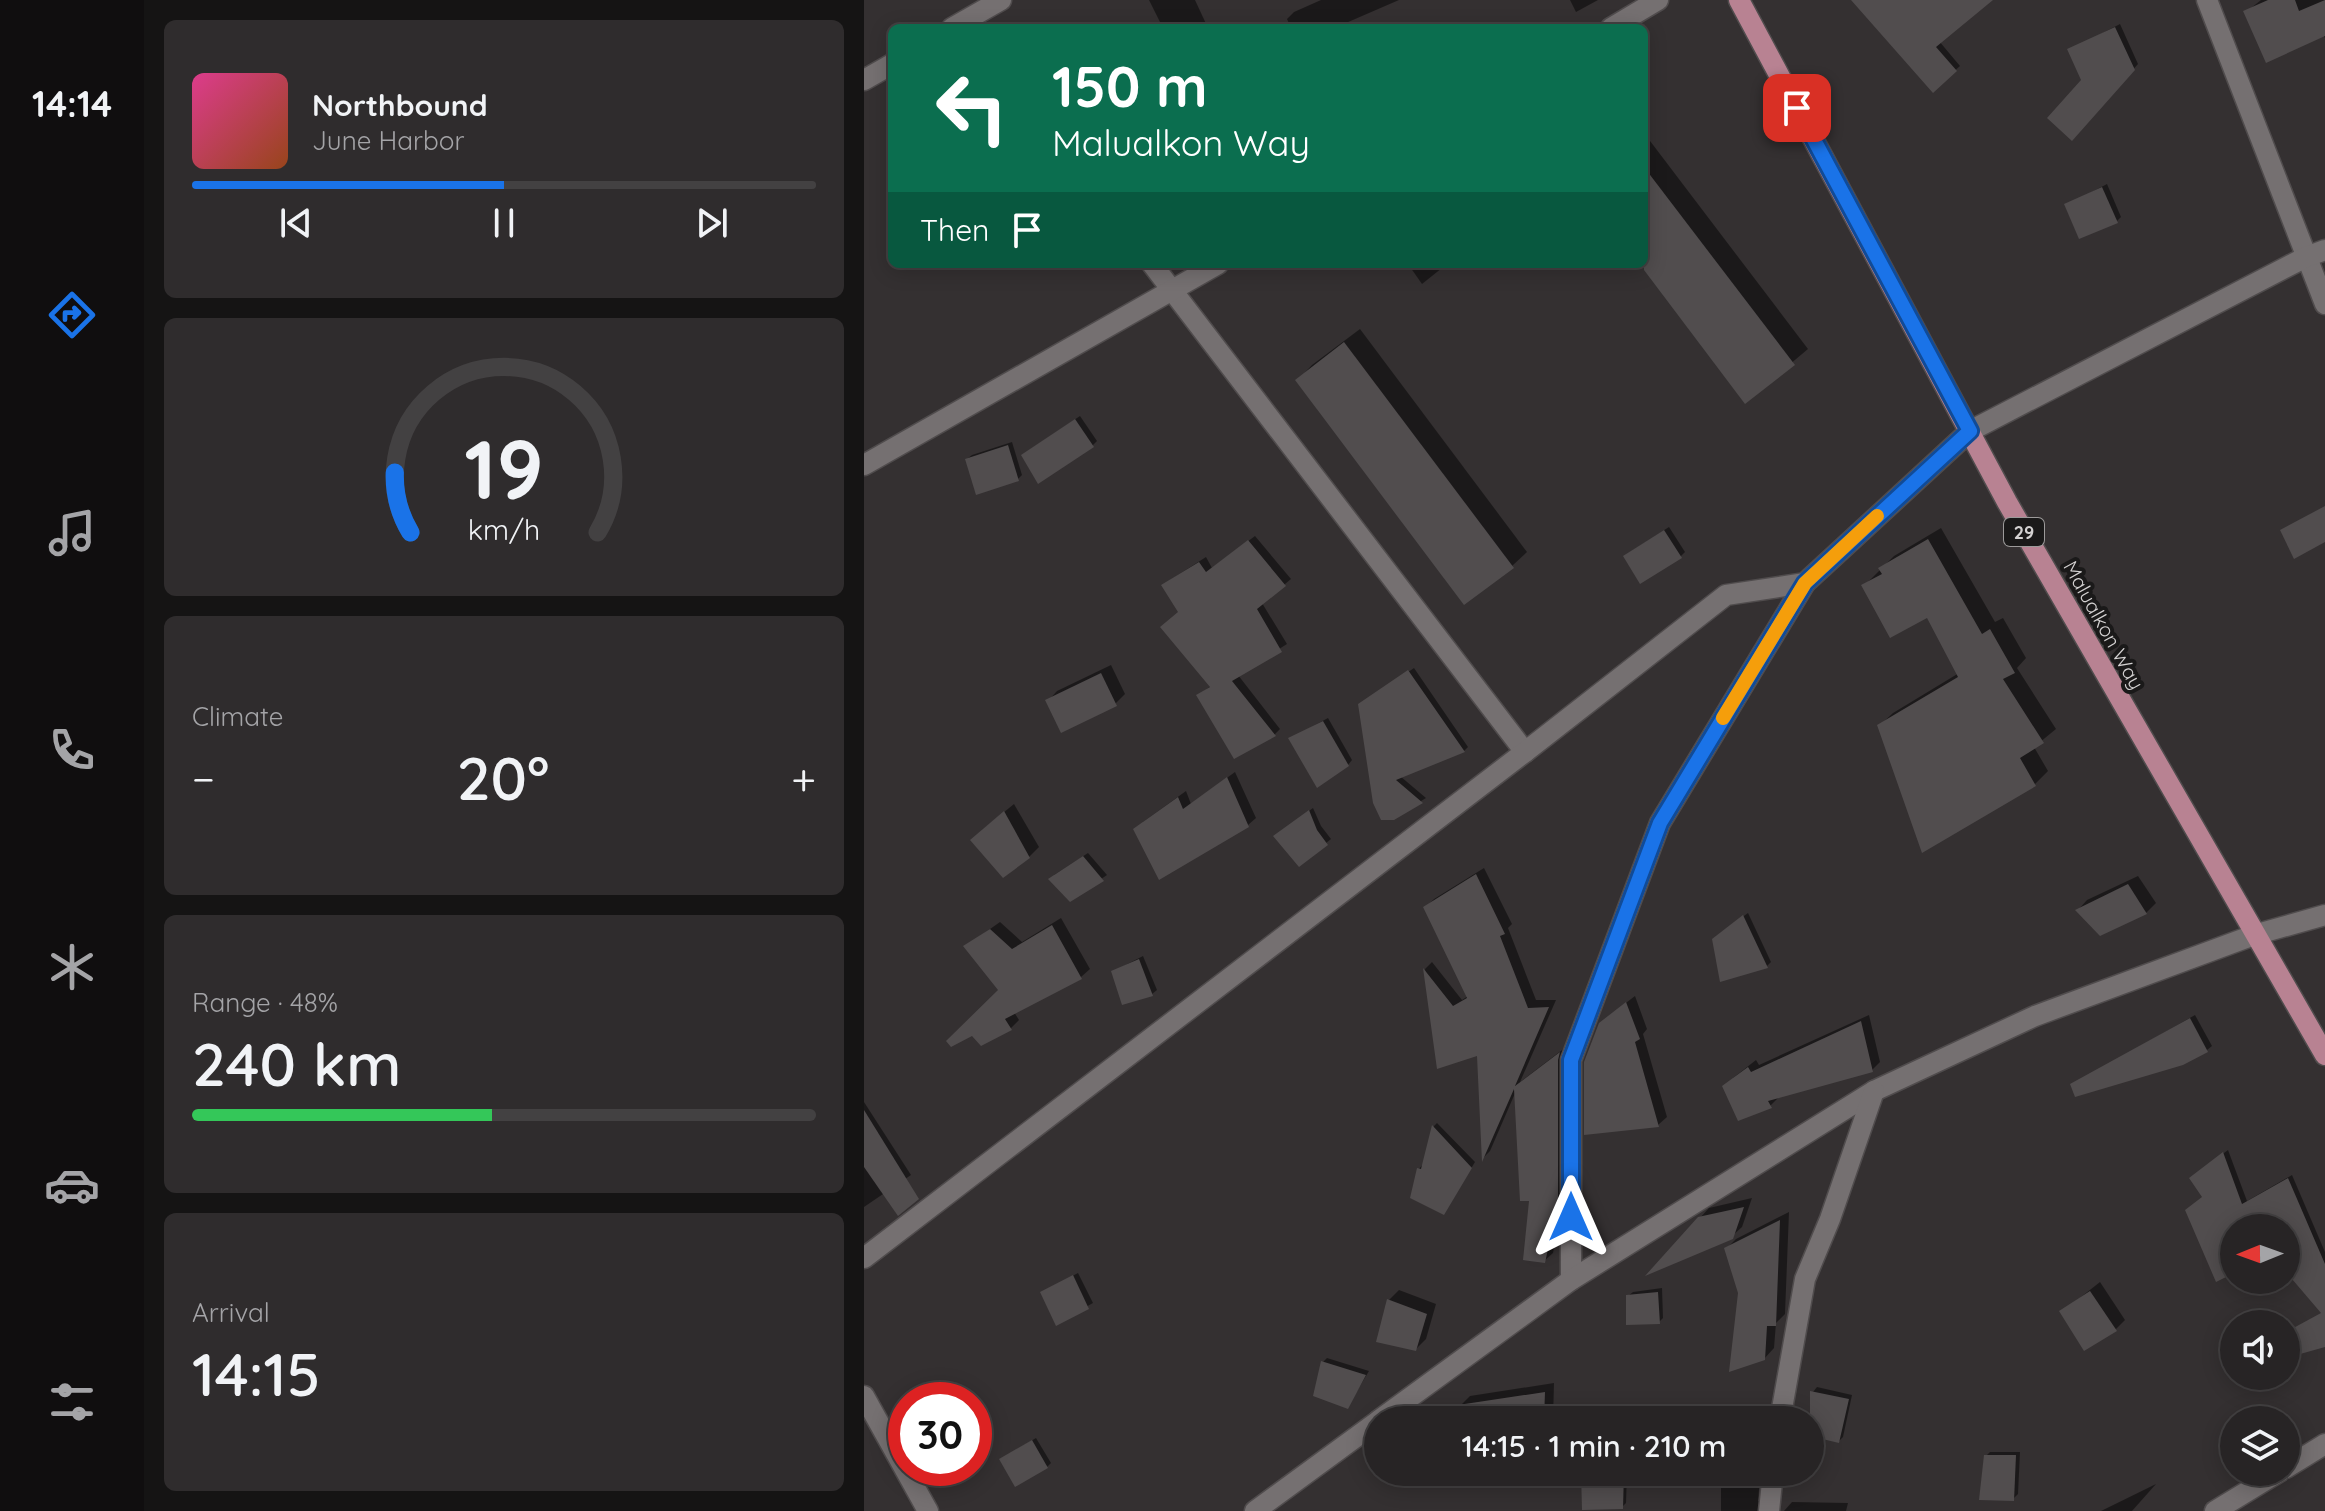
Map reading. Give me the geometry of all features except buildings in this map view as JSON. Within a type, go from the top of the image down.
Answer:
[{"type":"main road","name":"Malualkon Way","points":[[1739,0],[2015,516],[2325,1055]]},
{"type":"street","points":[[958,0],[967,24]]},
{"type":"street","points":[[968,24],[1001,0]]},
{"type":"street","points":[[1618,24],[1658,0]]},
{"type":"street","points":[[2207,0],[2315,253],[2325,304]]},
{"type":"street","points":[[864,80],[888,66]]},
{"type":"street","points":[[1571,1280],[1571,1060],[1660,823],[1805,583],[1970,431],[2315,253]]},
{"type":"street","points":[[1155,268],[1525,752]]},
{"type":"street","points":[[864,465],[1211,268]]},
{"type":"street","points":[[864,1258],[1726,595],[1805,583]]},
{"type":"street","points":[[1398,1406],[1571,1280],[1874,1091],[2035,1016],[2254,935],[2325,915]]},
{"type":"street","points":[[1782,1406],[1805,1279],[1830,1219],[1874,1091]]},
{"type":"street","points":[[864,1396],[928,1511]]},
{"type":"street","points":[[1255,1511],[1364,1431]]},
{"type":"street","points":[[2300,1459],[2325,1444]]},
{"type":"street","points":[[1769,1511],[1772,1486]]},
{"type":"street","points":[[2215,1511],[2256,1486]]},
{"type":"slow traffic","points":[[1723,718],[1805,583],[1877,516]]},
{"type":"route","points":[[1571,1217],[1571,1060],[1660,823],[1805,583],[1970,431],[1797,108]]}]
